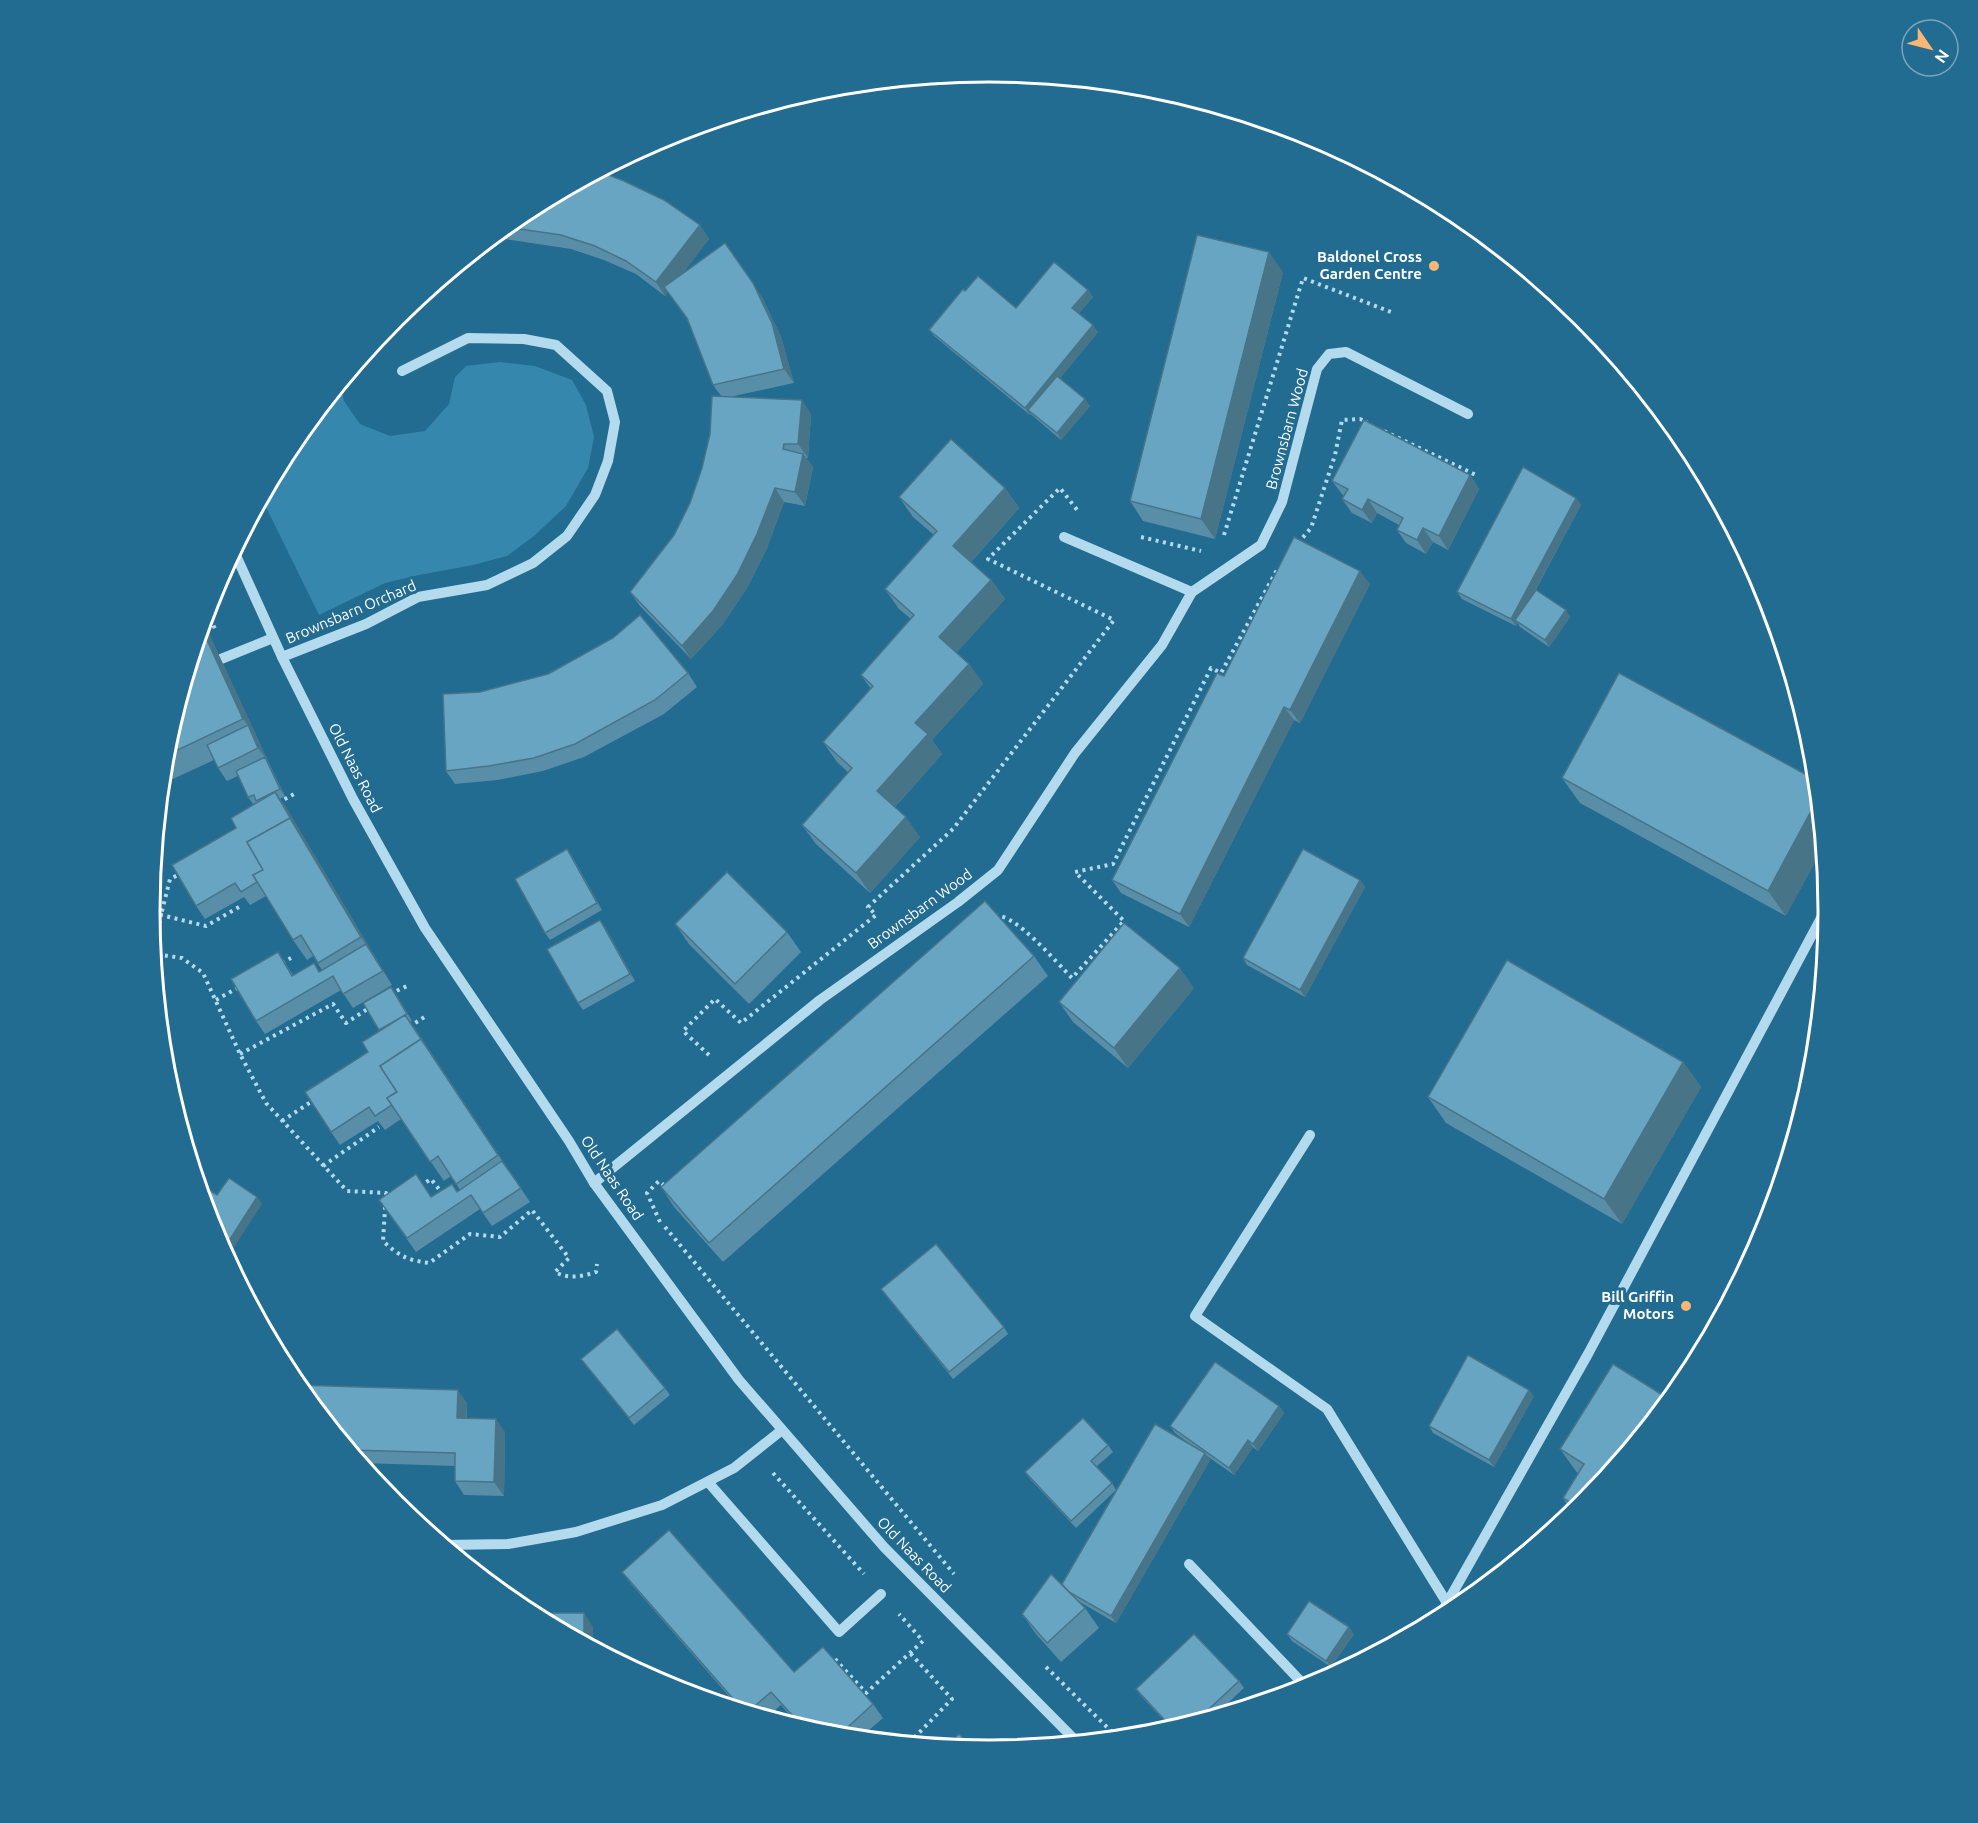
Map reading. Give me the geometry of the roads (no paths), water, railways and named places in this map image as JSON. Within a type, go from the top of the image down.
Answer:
[{"type":"street","name":"Brownsbarn Orchard","points":[[282,657],[366,624],[418,597],[487,585],[533,563],[567,536],[595,495],[608,461],[615,422],[610,401],[607,391],[556,345],[524,339],[468,338],[402,371]]},
{"type":"street","name":"Brownsbarn Wood","points":[[594,1183],[820,1000],[958,902],[998,870],[1075,753],[1162,645],[1192,592],[1261,545],[1282,502],[1317,369],[1329,354],[1346,352],[1468,414]]},
{"type":"street","points":[[1064,537],[1192,592]]},
{"type":"street","name":"Old Naas Road","points":[[238,560],[282,657],[353,799],[425,928],[569,1140],[594,1183],[739,1380],[782,1430],[884,1547],[1071,1736]]},
{"type":"street","points":[[221,659],[273,638]]},
{"type":"street","points":[[1447,1603],[1588,1354],[1818,925]]},
{"type":"street","points":[[1310,1135],[1195,1316],[1327,1409],[1447,1603]]},
{"type":"street","points":[[454,1545],[508,1544],[576,1532],[662,1505],[734,1468],[782,1430]]},
{"type":"street","points":[[708,1482],[839,1632],[881,1594]]},
{"type":"street","points":[[1189,1564],[1299,1680]]},
{"type":"place","name":"Baldonel Cross Garden Centre","points":[[1434,266]]},
{"type":"place","name":"Bill Griffin Motors","points":[[1686,1306]]}]
